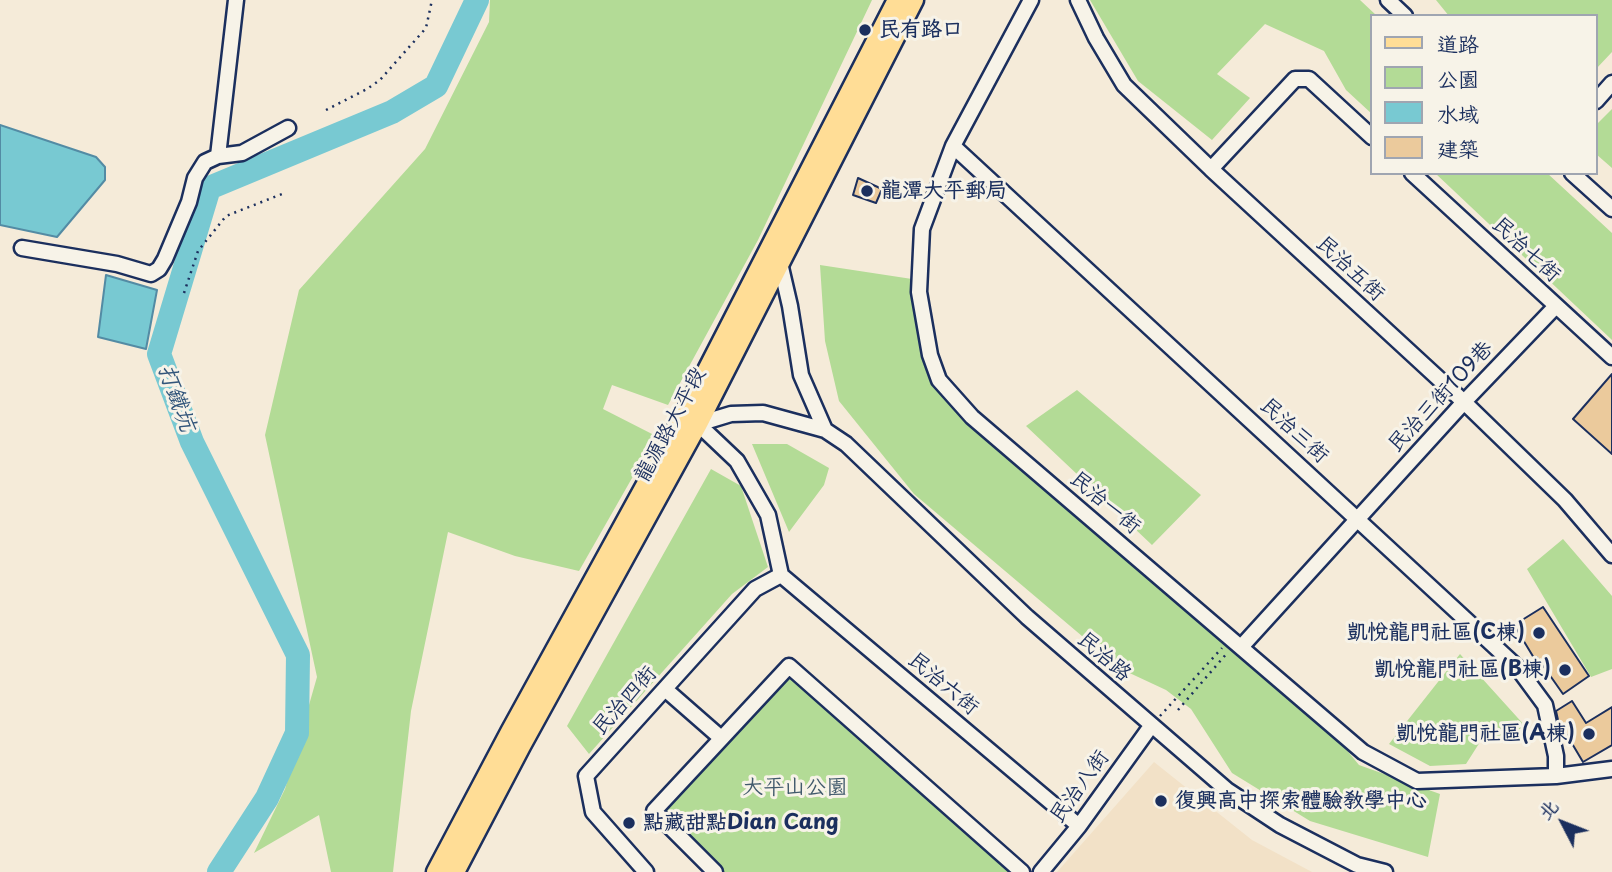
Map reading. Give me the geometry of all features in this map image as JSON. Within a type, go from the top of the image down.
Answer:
[{"type":"main road","name":"龍源路大平段","points":[[774,259],[897,0]]},
{"type":"main road","name":"龍源路大平段","points":[[436,872],[455,866],[774,259],[914,0]]},
{"type":"street","points":[[218,156],[236,0]]},
{"type":"street","name":"民治一街","points":[[1031,0],[953,146],[922,229],[919,292],[930,355],[939,380],[972,417],[1236,649],[1363,752],[1417,781],[1556,776],[1612,769]]},
{"type":"street","name":"民治五街","points":[[1078,0],[1096,38],[1124,85],[1210,169],[1464,402],[1565,500],[1612,555]]},
{"type":"street","points":[[1388,0],[1403,14]]},
{"type":"street","points":[[1210,169],[1295,79],[1309,79],[1370,135]]},
{"type":"street","points":[[1598,99],[1612,83]]},
{"type":"street","points":[[22,248],[117,264],[151,274],[159,269],[179,228],[195,178],[205,162],[218,156],[242,153],[288,128]]},
{"type":"street","name":"民治三街","points":[[953,146],[1358,519],[1525,677],[1545,705],[1556,756],[1556,776]]},
{"type":"street","name":"民治七街","points":[[1414,175],[1612,357]]},
{"type":"street","points":[[1574,175],[1612,209]]},
{"type":"street","points":[[774,259],[801,375],[825,430]]},
{"type":"street","name":"民治三街109巷","points":[[1236,649],[1556,306]]},
{"type":"street","points":[[690,420],[763,413],[825,430]]},
{"type":"street","points":[[690,420],[737,461],[768,515],[781,575]]},
{"type":"street","name":"民治路","points":[[825,430],[846,444],[1027,617],[1227,790],[1280,825],[1356,868],[1385,872]]},
{"type":"street","name":"民治四街","points":[[646,872],[593,812],[586,776],[755,589],[781,575]]},
{"type":"street","name":"民治六街","points":[[781,575],[1079,826]]},
{"type":"street","points":[[715,872],[654,811],[789,666],[1022,872]]},
{"type":"street","points":[[664,689],[721,738]]},
{"type":"street","name":"民治八街","points":[[1041,872],[1079,826],[1151,726]]},
{"type":"path","points":[[326,110],[368,89],[380,79],[426,28],[432,0]]},
{"type":"path","points":[[184,293],[198,251],[226,216],[282,194]]},
{"type":"path","points":[[1151,726],[1223,646]]},
{"type":"path","points":[[1178,710],[1236,649]]},
{"type":"shaded area","name":"復興高中探索體驗教學中心","points":[[1154,762],[1252,840],[1312,872],[1057,872]]},
{"type":"green space","points":[[490,0],[872,0],[758,240],[668,405],[612,385],[603,409],[656,436],[579,571],[515,556],[448,532],[411,711],[393,872],[331,872],[319,815],[254,853],[285,789],[317,677],[265,435],[299,290],[425,149],[489,22]]},
{"type":"green space","points":[[1090,0],[1360,0],[1375,14],[1370,14],[1370,112],[1346,90],[1324,51],[1265,24],[1217,74],[1250,98],[1212,140],[1138,81]]},
{"type":"green space","points":[[1436,0],[1612,0],[1612,52],[1598,67],[1598,14],[1447,14]]},
{"type":"green space","points":[[1612,109],[1612,168],[1598,156],[1598,123]]},
{"type":"green space","points":[[1437,175],[1549,175],[1612,233],[1612,340]]},
{"type":"green space","points":[[820,265],[912,279],[931,370],[1051,488],[1332,732],[1359,765],[1440,794],[1428,857],[1310,821],[1232,773],[1191,709],[1166,690],[1121,669],[914,494],[839,401],[825,341]]},
{"type":"green space","points":[[1077,390],[1201,495],[1152,545],[1026,426]]},
{"type":"green space","points":[[752,444],[787,444],[829,468],[824,485],[789,532]]},
{"type":"green space","points":[[711,469],[741,486],[768,567],[732,594],[589,754],[567,726]]},
{"type":"green space","points":[[1563,539],[1612,596],[1612,669],[1591,677],[1527,569]]},
{"type":"green space","points":[[1460,654],[1526,727],[1480,742],[1466,764],[1430,766],[1389,744]]},
{"type":"green space","name":"大平山公園","points":[[789,669],[1012,872],[721,872],[659,811]]},
{"type":"water","points":[[0,125],[96,157],[105,167],[105,180],[57,237],[0,225]]},
{"type":"water","points":[[106,275],[157,290],[146,349],[98,337]]},
{"type":"building","points":[[858,178],[882,189],[876,203],[853,195]]},
{"type":"building","points":[[1612,374],[1612,454],[1573,419]]},
{"type":"building","points":[[1543,607],[1589,676],[1563,694],[1537,657],[1534,658],[1514,625]]},
{"type":"building","name":"凱悅龍門社區(A棟)","points":[[1572,701],[1586,723],[1612,707],[1612,745],[1583,762],[1558,720],[1556,711]]},
{"type":"waterway","name":"打鐵坑","points":[[219,872],[267,798],[297,733],[298,655],[192,442],[159,354],[209,188],[392,112],[436,86],[477,0]]},
{"type":"place","name":"民有路口","points":[[865,30]]},
{"type":"place","name":"龍潭大平郵局","points":[[867,191]]},
{"type":"place","name":"凱悅龍門社區(C棟)","points":[[1539,633]]},
{"type":"place","name":"凱悅龍門社區(B棟)","points":[[1565,670]]},
{"type":"place","name":"凱悅龍門社區(A棟)","points":[[1589,734]]},
{"type":"place","name":"復興高中探索體驗教學中心","points":[[1161,801]]},
{"type":"place","name":"點藏甜點Dian Cang","points":[[629,823]]}]
